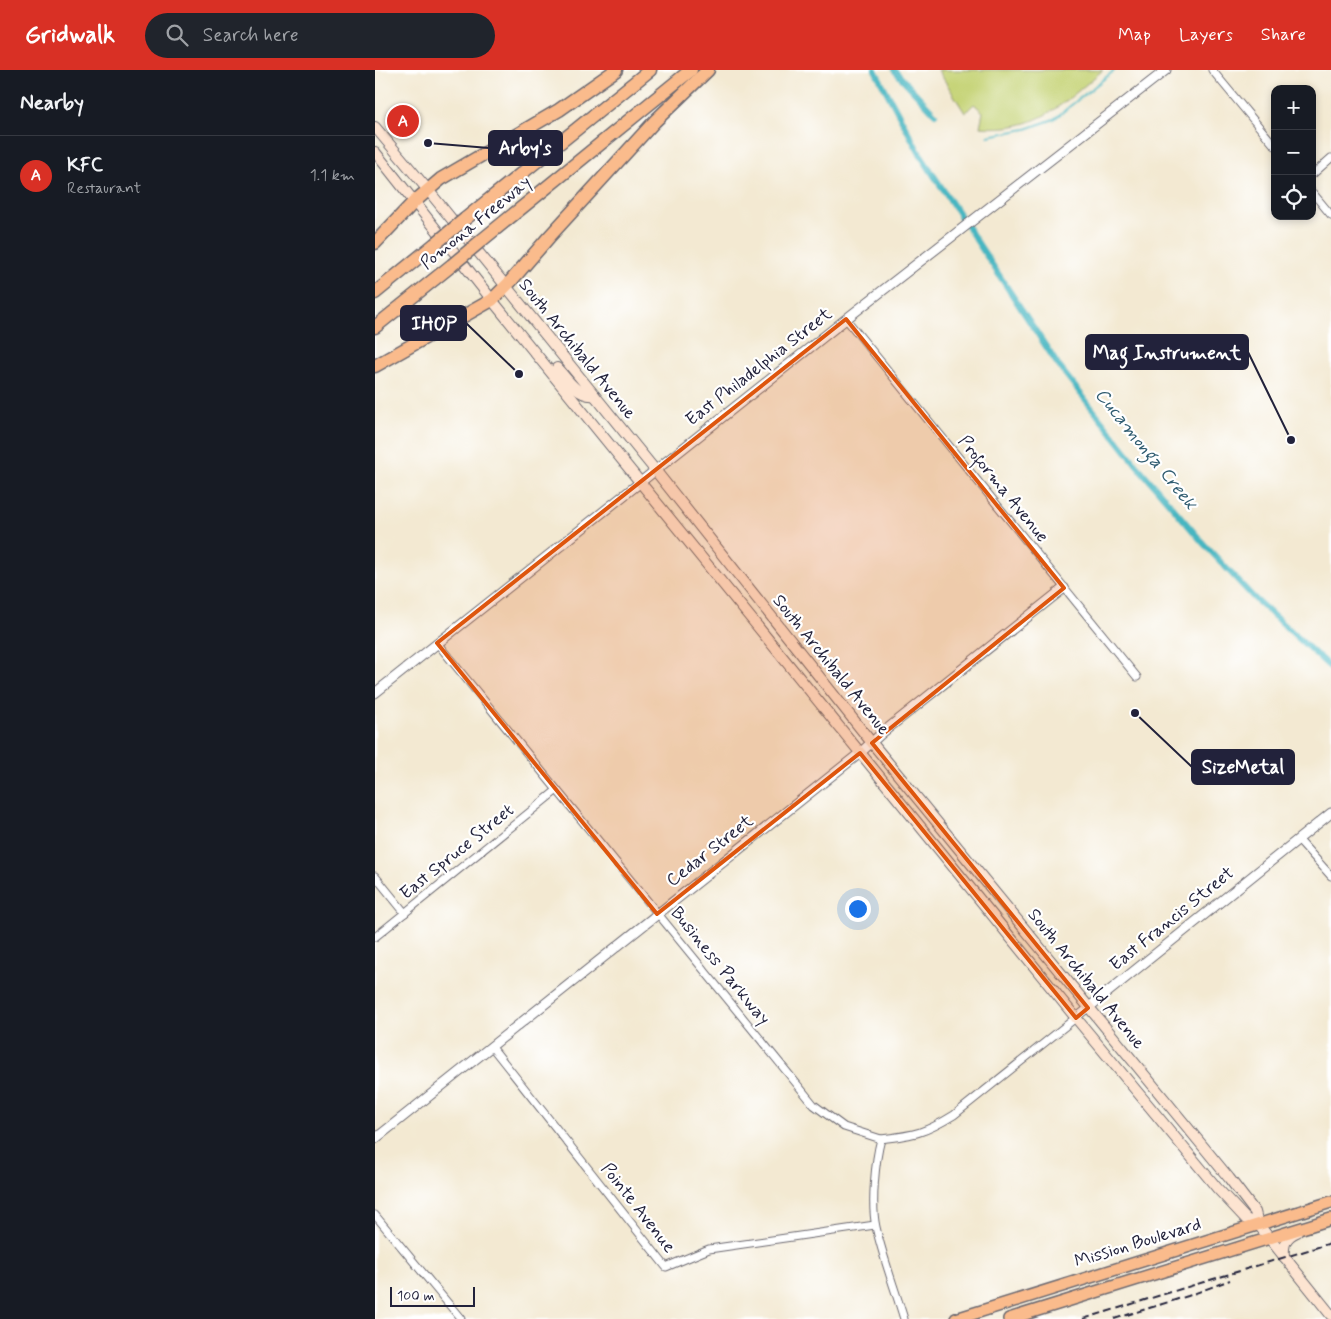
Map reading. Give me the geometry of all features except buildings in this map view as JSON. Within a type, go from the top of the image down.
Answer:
[{"type":"highway","points":[[375,243],[414,202],[441,179],[559,110],[616,70]]},
{"type":"highway","name":"Pomona Freeway","points":[[375,293],[650,70]]},
{"type":"highway","name":"Pomona Freeway","points":[[375,327],[691,70]]},
{"type":"highway","points":[[375,366],[492,300],[506,287],[655,121],[707,70]]},
{"type":"main road","name":"South Archibald Avenue","points":[[375,128],[428,190],[655,470],[872,743],[1255,1212],[1257,1224]]},
{"type":"main road","name":"South Archibald Avenue","points":[[375,152],[492,300],[1076,1018],[1237,1209],[1246,1219],[1257,1224],[1331,1315]]},
{"type":"main road","points":[[521,335],[540,350],[581,394],[594,396]]},
{"type":"main road","name":"Mission Boulevard","points":[[956,1319],[1331,1202]]},
{"type":"main road","points":[[1226,1234],[1240,1225],[1241,1219],[1237,1209]]},
{"type":"main road","name":"Mission Boulevard","points":[[1009,1319],[1331,1219]]},
{"type":"main road","points":[[1284,1257],[1284,1246],[1287,1238],[1312,1225]]},
{"type":"street","name":"East Philadelphia Street","points":[[375,693],[846,319],[1166,70]]},
{"type":"street","points":[[1212,70],[1271,141]]},
{"type":"street","points":[[1313,175],[1331,158]]},
{"type":"street","points":[[1316,197],[1331,214]]},
{"type":"street","name":"Proforma Avenue","points":[[846,319],[1137,677]]},
{"type":"street","name":"Cedar Street","points":[[375,1138],[860,753],[889,727],[1064,588]]},
{"type":"street","name":"Business Parkway","points":[[437,643],[814,1105],[843,1127],[881,1139]]},
{"type":"street","name":"East Spruce Street","points":[[375,937],[557,790]]},
{"type":"street","name":"East Francis Street","points":[[881,1139],[913,1135],[933,1128],[954,1115],[1331,812]]},
{"type":"street","points":[[1298,840],[1331,876]]},
{"type":"street","points":[[375,876],[405,913]]},
{"type":"street","name":"Pointe Avenue","points":[[491,1046],[666,1267],[709,1249],[875,1225]]},
{"type":"street","points":[[881,1139],[875,1188],[875,1225],[904,1319]]},
{"type":"street","points":[[375,1215],[461,1319]]},
{"type":"highlighted area","points":[[846,319],[1064,588],[872,743],[1088,1008],[1076,1018],[860,753],[657,914],[437,643]]},
{"type":"green space","points":[[938,70],[1103,70],[1061,105],[1047,114],[1018,125],[980,127],[983,112],[974,104],[965,113]]},
{"type":"waterway","name":"Cucamonga Creek","points":[[875,70],[921,156],[1058,365],[1140,469],[1204,544],[1254,598],[1331,668]]},
{"type":"waterway","name":"Cucamonga Creek","points":[[894,70],[935,114]]},
{"type":"waterway","points":[[988,136],[1026,129],[1054,119],[1115,70]]},
{"type":"railway","points":[[1083,1319],[1331,1243]]},
{"type":"railway","points":[[1114,1319],[1188,1296],[1230,1280]]},
{"type":"place","name":"KFC","points":[[403,121]]},
{"type":"place","name":"Arby's","points":[[428,143]]},
{"type":"place","name":"IHOP","points":[[519,374]]},
{"type":"place","name":"Mag Instrument","points":[[1291,440]]},
{"type":"place","name":"SizeMetal","points":[[1135,713]]}]
